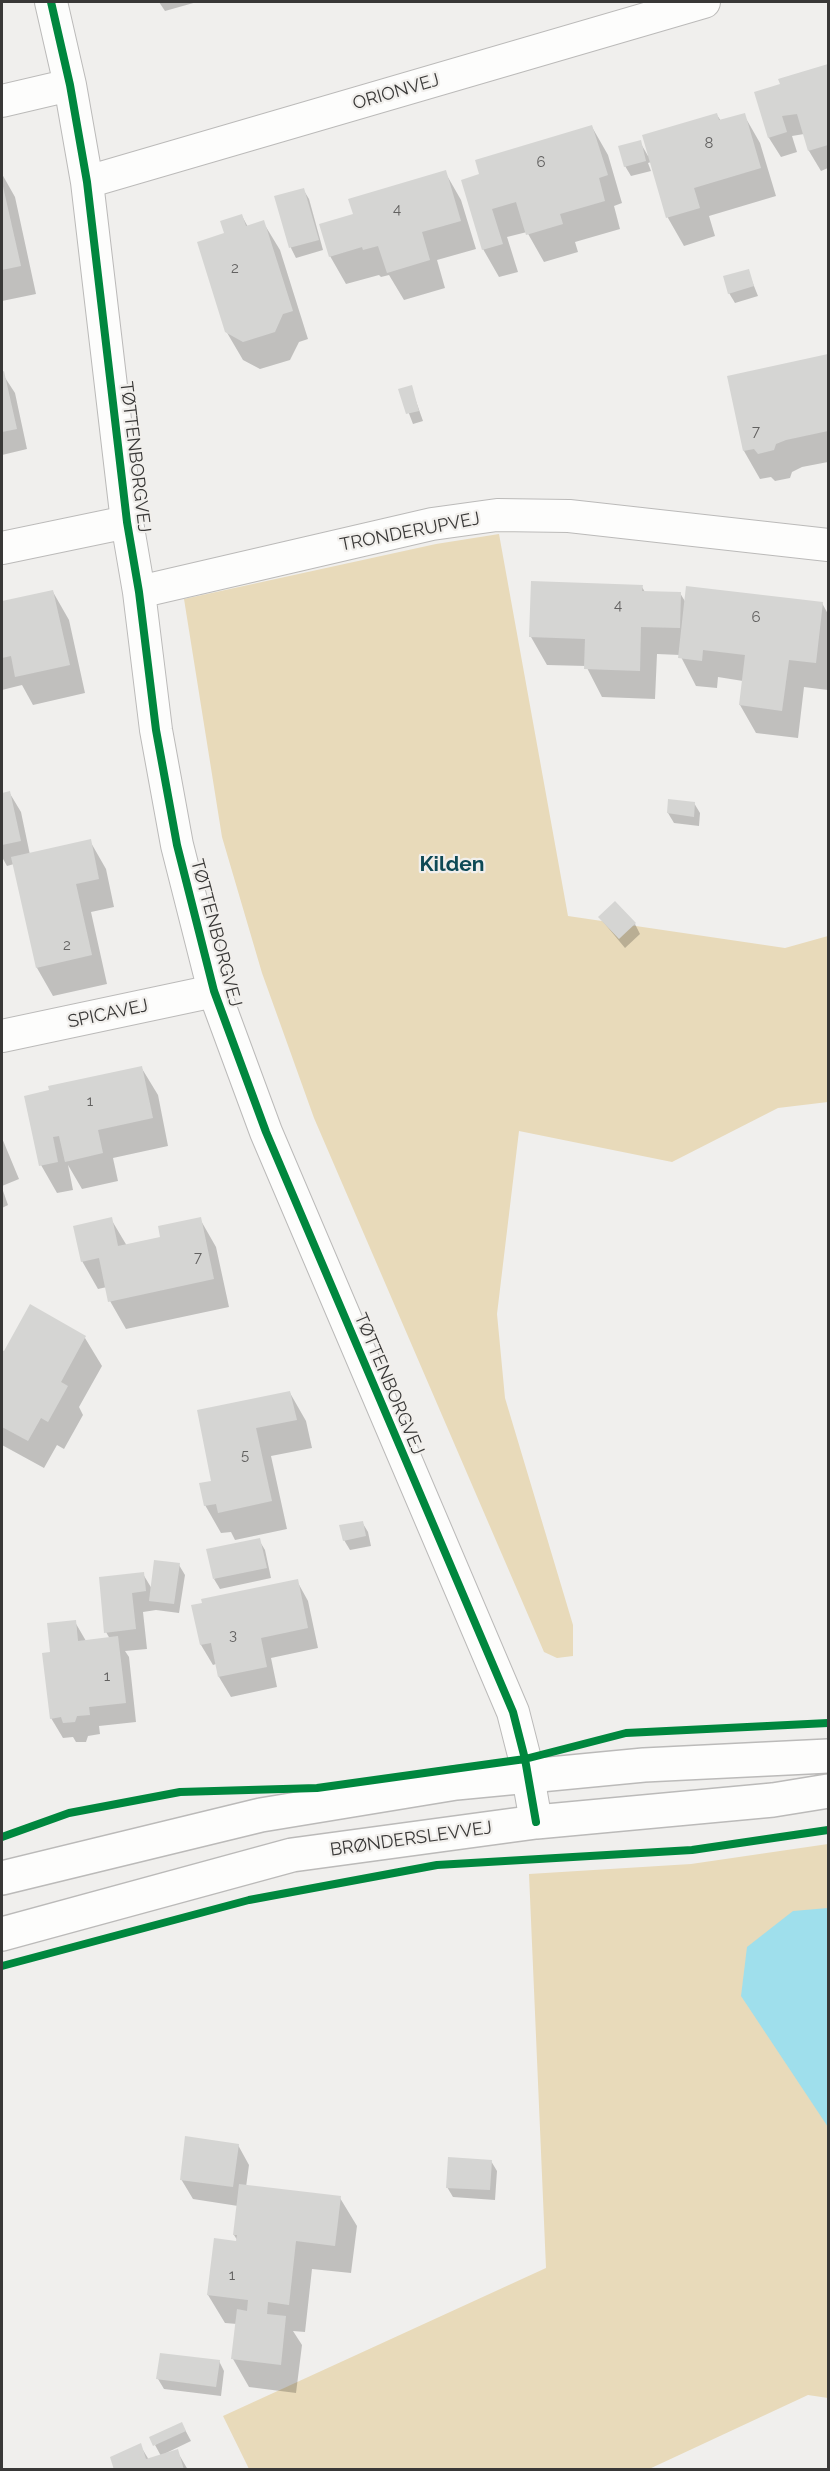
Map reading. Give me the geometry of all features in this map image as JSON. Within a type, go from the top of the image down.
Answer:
[{"type":"main road","points":[[2,1878],[261,1815],[456,1784],[710,1761],[828,1756]]},
{"type":"main road","name":"BRØNDERSLEVVEJ","points":[[2,1934],[292,1855],[536,1822],[773,1800],[828,1791]]},
{"type":"street","name":"TØTTENBORGVEJ","points":[[51,2],[70,86],[87,182],[127,522],[139,592],[156,730],[175,834],[214,992],[266,1132],[513,1712],[536,1822]]},
{"type":"street","name":"ORIONVEJ","points":[[87,182],[704,2]]},
{"type":"street","points":[[2,101],[70,86]]},
{"type":"street","name":"TRONDERUPVEJ","points":[[139,592],[432,524],[497,515],[569,516],[828,545]]},
{"type":"street","points":[[2,548],[127,522]]},
{"type":"street","name":"SPICAVEJ","points":[[2,1036],[214,992]]},
{"type":"shaded area","points":[[499,534],[568,916],[785,948],[828,936],[828,1102],[778,1108],[672,1162],[519,1131],[497,1314],[505,1398],[573,1625],[573,1656],[557,1658],[544,1652],[314,1118],[262,973],[222,837],[184,599],[436,544]]},
{"type":"shaded area","points":[[828,1844],[828,2398],[808,2395],[647,2470],[249,2469],[223,2416],[546,2268],[529,1874],[691,1864]]},
{"type":"water","points":[[828,1908],[828,2127],[741,1996],[747,1947],[793,1911]]},
{"type":"building","points":[[828,64],[828,145],[808,151],[797,114],[782,116],[787,132],[768,138],[754,92],[780,84],[778,79]]},
{"type":"building","points":[[717,113],[719,120],[745,113],[761,168],[694,188],[700,208],[666,218],[642,135]]},
{"type":"building","points":[[592,125],[608,175],[599,178],[605,201],[560,214],[563,224],[526,235],[516,202],[492,209],[503,244],[482,250],[461,180],[479,174],[475,160]]},
{"type":"building","points":[[641,140],[646,161],[624,167],[618,146]]},
{"type":"building","points":[[446,170],[461,221],[422,232],[430,260],[387,273],[378,246],[363,250],[362,247],[329,257],[319,224],[353,214],[348,199]]},
{"type":"building","points":[[2,182],[21,266],[2,270]]},
{"type":"building","points":[[304,188],[319,240],[289,248],[274,196]]},
{"type":"building","points":[[242,214],[246,226],[264,220],[293,311],[283,314],[275,332],[243,342],[225,332],[197,242],[224,233],[220,221]]},
{"type":"building","points":[[749,269],[754,286],[728,294],[723,276]]},
{"type":"building","points":[[828,354],[828,431],[786,440],[776,444],[774,450],[758,454],[754,449],[743,451],[727,376]]},
{"type":"building","points":[[4,371],[17,429],[2,432],[2,372]]},
{"type":"building","points":[[412,385],[419,411],[406,414],[398,389]]},
{"type":"building","points":[[531,581],[643,585],[642,591],[681,592],[680,628],[641,627],[640,671],[584,669],[585,639],[529,637]]},
{"type":"building","points":[[686,586],[823,602],[816,663],[789,660],[782,711],[739,705],[745,655],[703,650],[702,661],[678,658]]},
{"type":"building","points":[[53,590],[70,665],[15,677],[11,656],[2,658],[2,601]]},
{"type":"building","points":[[10,791],[21,841],[2,845],[2,793]]},
{"type":"building","points":[[668,799],[695,802],[694,817],[667,813]]},
{"type":"building","points":[[91,839],[99,879],[76,884],[92,955],[36,968],[11,857]]},
{"type":"building","points":[[615,901],[636,923],[619,939],[598,917]]},
{"type":"building","points":[[142,1066],[153,1118],[98,1130],[103,1153],[65,1162],[59,1136],[53,1137],[58,1162],[39,1166],[24,1096],[49,1090],[48,1086]]},
{"type":"building","points":[[112,1217],[118,1246],[160,1237],[158,1226],[201,1217],[214,1279],[108,1302],[99,1258],[81,1262],[73,1226]]},
{"type":"building","points":[[30,1304],[86,1336],[61,1382],[68,1386],[48,1422],[41,1418],[28,1441],[2,1427],[2,1350],[4,1351]]},
{"type":"building","points":[[290,1391],[297,1420],[256,1428],[272,1501],[218,1513],[216,1504],[204,1506],[199,1483],[211,1481],[197,1410]]},
{"type":"building","points":[[363,1521],[366,1536],[343,1541],[339,1525]]},
{"type":"building","points":[[260,1538],[267,1568],[213,1579],[206,1549]]},
{"type":"building","points":[[154,1560],[180,1563],[174,1604],[149,1601]]},
{"type":"building","points":[[144,1572],[146,1591],[132,1593],[136,1629],[104,1633],[99,1577]]},
{"type":"building","points":[[298,1579],[308,1628],[261,1638],[267,1667],[218,1677],[211,1643],[200,1645],[191,1605],[202,1603],[201,1599]]},
{"type":"building","points":[[76,1620],[78,1641],[118,1636],[126,1703],[89,1707],[90,1715],[77,1716],[75,1722],[63,1723],[61,1717],[50,1719],[42,1653],[50,1652],[47,1623]]},
{"type":"building","points":[[185,2136],[239,2144],[233,2187],[180,2180]]},
{"type":"building","points":[[448,2157],[492,2160],[490,2190],[446,2188]]},
{"type":"building","points":[[239,2184],[341,2196],[335,2246],[296,2241],[289,2305],[268,2302],[267,2314],[286,2316],[281,2365],[231,2359],[237,2309],[247,2311],[248,2300],[207,2295],[214,2238],[236,2241],[237,2235],[233,2235]]},
{"type":"building","points":[[160,2353],[220,2360],[216,2387],[156,2379]]},
{"type":"building","points":[[182,2422],[186,2431],[153,2446],[149,2437]]},
{"type":"building","points":[[141,2443],[146,2459],[178,2449],[184,2470],[114,2470],[110,2457]]},
{"type":"cycle path","points":[[51,2],[70,85],[87,182],[127,522],[139,592],[156,730],[177,845],[214,991],[266,1132],[513,1712],[525,1759],[536,1822]]},
{"type":"cycle path","points":[[2,1837],[69,1813],[180,1792],[317,1788],[525,1759],[626,1733],[828,1723]]},
{"type":"cycle path","points":[[2,1966],[249,1900],[437,1865],[692,1850],[828,1830]]},
{"type":"district","name":"Kilden","points":[[452,865]]}]
